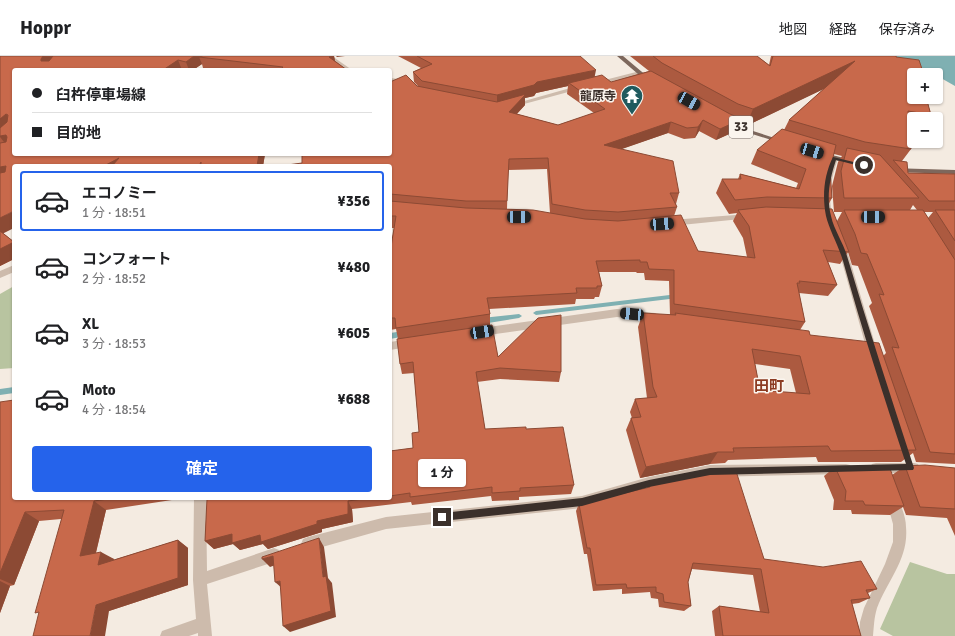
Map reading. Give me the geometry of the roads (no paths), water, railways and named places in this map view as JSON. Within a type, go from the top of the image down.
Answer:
[{"type":"main road","points":[[620,56],[640,73],[661,85]]},
{"type":"main road","name":"33","points":[[722,119],[751,132],[792,145]]},
{"type":"main road","points":[[812,151],[860,165]]},
{"type":"main road","points":[[886,168],[898,170],[955,172]]},
{"type":"street","points":[[328,56],[346,68]]},
{"type":"street","points":[[504,107],[570,89],[640,73]]},
{"type":"street","points":[[392,80],[409,82],[412,86]]},
{"type":"street","points":[[834,158],[827,180],[826,198],[829,217],[841,246],[867,348],[876,364]]},
{"type":"street","points":[[662,224],[760,215]]},
{"type":"street","points":[[0,275],[12,269]]},
{"type":"street","points":[[474,333],[617,313],[662,318]]},
{"type":"street","points":[[392,346],[421,341]]},
{"type":"street","points":[[298,547],[386,523],[582,502],[649,483],[710,471],[861,469],[909,464],[925,469]]},
{"type":"street","points":[[866,636],[869,610],[894,559],[899,545],[899,520],[881,468]]},
{"type":"street","points":[[167,636],[205,630],[200,580],[200,500]]},
{"type":"street","points":[[200,580],[282,552]]},
{"type":"water","points":[[889,56],[955,56],[955,86],[943,79],[943,68],[922,68]]},
{"type":"waterway","points":[[536,313],[678,296]]},
{"type":"waterway","points":[[482,321],[519,316]]},
{"type":"waterway","points":[[392,336],[404,334]]},
{"type":"waterway","points":[[0,392],[12,390]]},
{"type":"place","name":"龍原寺","points":[[632,116]]},
{"type":"district","name":"田町","points":[[769,386]]}]
